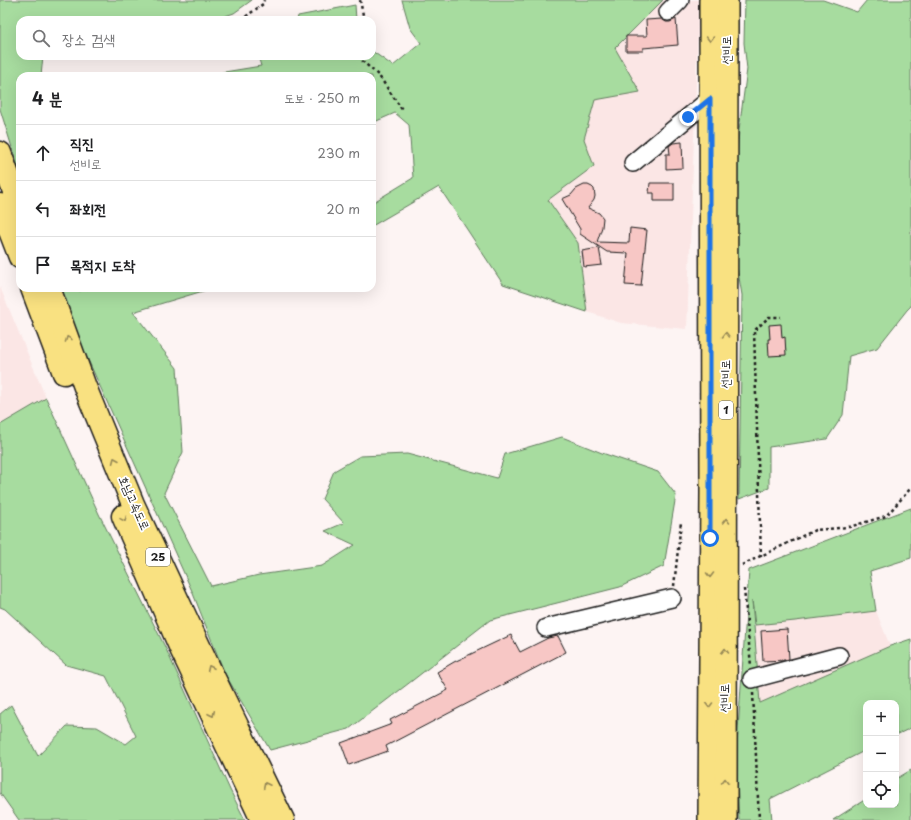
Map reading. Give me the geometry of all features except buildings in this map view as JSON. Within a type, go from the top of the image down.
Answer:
[{"type":"highway","points":[[0,153],[16,197]]},
{"type":"highway","points":[[0,205],[16,247]]},
{"type":"highway","name":"호남고속도로","points":[[34,292],[120,510],[182,651],[262,820]]},
{"type":"highway","name":"호남고속도로","points":[[50,292],[85,387],[134,504],[212,674],[283,820]]},
{"type":"main road","name":"선비로","points":[[709,820],[710,0]]},
{"type":"main road","name":"선비로","points":[[726,820],[727,0]]},
{"type":"lane","points":[[668,12],[680,0]]},
{"type":"lane","points":[[633,163],[710,99]]},
{"type":"lane","points":[[546,628],[672,598]]},
{"type":"lane","points":[[752,679],[839,656]]},
{"type":"path","points":[[246,16],[262,4],[264,0]]},
{"type":"path","points":[[360,0],[363,16]]},
{"type":"path","points":[[361,60],[375,72]]},
{"type":"path","points":[[376,73],[403,111]]},
{"type":"path","points":[[761,557],[754,331],[769,318],[781,317]]},
{"type":"path","points":[[742,565],[815,530],[849,527],[886,516],[911,488]]},
{"type":"path","points":[[672,598],[681,522]]},
{"type":"shaded area","points":[[663,0],[699,0],[687,329],[621,323],[587,312],[578,243],[548,200],[594,166],[584,139],[595,100],[615,48]]},
{"type":"shaded area","points":[[0,287],[46,398],[0,425]]},
{"type":"shaded area","points":[[876,611],[890,646],[760,703],[755,625]]},
{"type":"green space","points":[[0,0],[252,0],[234,13],[225,16],[16,16],[16,60],[43,60],[41,72],[16,72],[16,160],[0,109]]},
{"type":"green space","points":[[402,0],[663,0],[615,48],[640,92],[595,100],[584,139],[594,166],[548,200],[578,243],[587,312],[503,284],[439,187],[376,224],[376,201],[413,178],[409,125],[395,113],[376,121],[376,72],[224,72],[261,66],[259,60],[376,60],[376,54],[393,66],[421,43],[410,28]]},
{"type":"green space","points":[[745,0],[823,0],[857,12],[867,0],[911,0],[911,306],[877,348],[849,356],[843,415],[827,439],[769,447],[769,488],[739,499],[742,295],[736,260],[736,171],[739,130],[747,69],[744,43]]},
{"type":"green space","points":[[355,5],[356,16],[298,16]]},
{"type":"green space","points":[[62,292],[200,292],[133,312],[177,368],[183,452],[164,493],[211,586],[259,575],[322,566],[355,545],[325,531],[344,523],[322,499],[334,471],[360,456],[407,454],[497,478],[505,454],[562,437],[602,453],[658,472],[676,495],[664,566],[620,587],[490,620],[349,729],[270,750],[225,674],[192,591],[81,344]]},
{"type":"green space","points":[[46,398],[99,514],[166,649],[245,820],[19,820],[0,793],[0,714],[11,705],[38,756],[67,726],[97,727],[126,744],[136,736],[106,676],[66,665],[5,609],[0,607],[0,425]]},
{"type":"green space","points":[[911,508],[911,558],[870,571],[876,611],[755,625],[752,600],[760,703],[890,646],[911,639],[911,728],[899,734],[899,700],[863,700],[863,752],[770,799],[772,820],[739,820],[736,760],[749,570]]},
{"type":"green space","points":[[911,770],[911,820],[833,820],[863,801],[863,808],[899,808],[899,777]]},
{"type":"route","points":[[688,117],[710,99],[710,538]]}]
